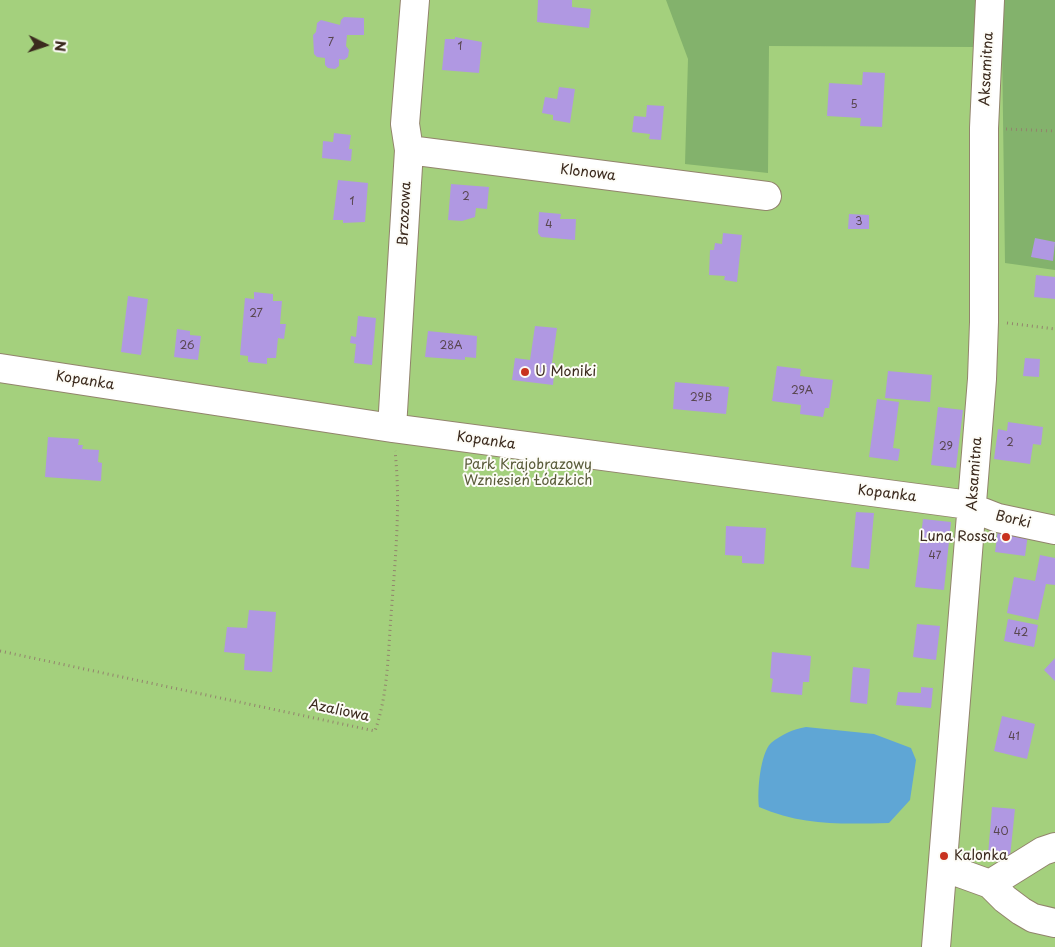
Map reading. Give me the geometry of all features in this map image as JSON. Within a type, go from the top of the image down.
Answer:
[{"type":"street","name":"Brzozowa","points":[[392,428],[409,150],[405,124],[415,0]]},
{"type":"street","name":"Aksamitna","points":[[936,947],[972,508],[984,322],[984,128],[990,0]]},
{"type":"street","name":"Klonowa","points":[[409,150],[768,196]]},
{"type":"street","name":"Kopanka","points":[[0,368],[392,428],[940,500],[972,508]]},
{"type":"street","name":"Borki","points":[[972,508],[998,518],[1055,530]]},
{"type":"street","points":[[990,884],[1043,851],[1055,847]]},
{"type":"street","points":[[943,867],[990,884],[1004,899],[1021,911],[1033,918],[1055,923]]},
{"type":"path","points":[[1003,129],[1055,130]]},
{"type":"path","points":[[1006,323],[1055,329]]},
{"type":"path","name":"Azaliowa","points":[[0,651],[376,730],[381,713],[387,666],[399,510],[392,428]]},
{"type":"green space","name":"Park Krajobrazowy Wzniesień Łódzkich","points":[[0,0],[1055,0],[1055,947],[0,947]]},
{"type":"green space","points":[[666,0],[1055,0],[1055,270],[1005,263],[1002,44],[974,47],[769,46],[768,173],[685,164],[688,59]]},
{"type":"water","points":[[806,727],[874,734],[911,748],[916,760],[910,800],[889,823],[807,821],[791,818],[759,807],[760,774],[767,748],[783,735]]},
{"type":"building","points":[[538,0],[572,0],[572,7],[591,9],[589,28],[537,22]]},
{"type":"building","points":[[344,17],[364,18],[364,35],[347,35],[348,57],[344,60],[339,59],[339,66],[335,69],[328,68],[325,65],[325,58],[317,57],[314,54],[313,35],[316,32],[317,23],[321,20],[340,25]]},
{"type":"building","points":[[455,37],[482,42],[479,73],[442,70],[445,39],[455,39]]},
{"type":"building","points":[[863,72],[885,73],[882,127],[860,126],[861,118],[827,116],[829,83],[862,85]]},
{"type":"building","points":[[559,87],[575,89],[570,123],[553,120],[553,115],[542,113],[545,97],[557,99]]},
{"type":"building","points":[[647,105],[664,106],[661,140],[649,139],[650,134],[632,132],[634,116],[646,117]]},
{"type":"building","points":[[334,133],[351,135],[349,149],[352,149],[351,161],[322,158],[323,141],[333,142]]},
{"type":"building","points":[[338,180],[368,183],[365,222],[343,223],[343,220],[333,220]]},
{"type":"building","points":[[451,184],[489,187],[487,209],[476,208],[475,217],[462,221],[448,220]]},
{"type":"building","points":[[539,212],[561,214],[560,219],[576,219],[575,240],[541,237],[538,233]]},
{"type":"building","points":[[849,214],[869,215],[869,229],[848,229]]},
{"type":"building","points":[[723,233],[742,235],[737,282],[724,280],[725,276],[709,275],[710,250],[714,250],[715,243],[722,244]]},
{"type":"building","points":[[1035,238],[1055,242],[1053,261],[1031,257]]},
{"type":"building","points":[[1036,275],[1055,277],[1055,299],[1034,297]]},
{"type":"building","points":[[254,292],[273,294],[273,301],[282,301],[280,324],[286,324],[284,339],[278,338],[276,358],[267,358],[267,364],[248,362],[248,356],[240,355],[245,298],[254,299]]},
{"type":"building","points":[[128,296],[148,299],[141,355],[121,352]]},
{"type":"building","points":[[358,316],[376,318],[372,365],[354,363],[356,344],[350,343],[351,336],[356,337]]},
{"type":"building","points":[[535,326],[557,328],[552,363],[555,363],[553,385],[512,380],[515,358],[530,360]]},
{"type":"building","points":[[177,329],[190,331],[190,335],[201,336],[198,360],[174,357]]},
{"type":"building","points":[[428,331],[477,336],[476,358],[465,357],[465,360],[425,357]]},
{"type":"building","points":[[1025,358],[1040,359],[1039,377],[1023,376]]},
{"type":"building","points":[[777,366],[801,369],[800,376],[833,380],[829,408],[825,408],[823,417],[800,414],[801,405],[772,401]]},
{"type":"building","points":[[888,371],[932,375],[930,402],[885,398]]},
{"type":"building","points":[[675,382],[729,387],[726,414],[673,409]]},
{"type":"building","points":[[877,399],[899,402],[893,448],[900,449],[898,461],[869,457]]},
{"type":"building","points":[[938,407],[963,410],[956,468],[931,465]]},
{"type":"building","points":[[1008,422],[1043,427],[1041,445],[1033,444],[1030,464],[994,459],[998,429],[1007,431]]},
{"type":"building","points":[[48,437],[79,439],[78,445],[83,445],[82,449],[99,450],[98,462],[102,463],[101,481],[45,477]]},
{"type":"building","points":[[856,512],[874,513],[869,569],[851,567]]},
{"type":"building","points":[[923,519],[951,522],[944,590],[915,587]]},
{"type":"building","points":[[726,526],[766,528],[764,564],[742,563],[742,556],[725,555]]},
{"type":"building","points":[[998,529],[1028,534],[1025,556],[995,552]]},
{"type":"building","points":[[1040,555],[1055,558],[1055,585],[1046,584],[1038,620],[1007,613],[1014,577],[1035,581]]},
{"type":"building","points":[[249,610],[276,612],[272,672],[244,670],[245,654],[224,652],[227,627],[247,628]]},
{"type":"building","points":[[1008,619],[1038,625],[1034,647],[1004,641]]},
{"type":"building","points":[[917,624],[940,626],[936,660],[913,657]]},
{"type":"building","points":[[772,652],[811,656],[809,682],[803,682],[802,695],[771,692],[773,679],[770,678]]},
{"type":"building","points":[[1055,658],[1055,681],[1044,670]]},
{"type":"building","points":[[853,667],[870,669],[867,704],[850,702]]},
{"type":"building","points":[[921,687],[933,688],[931,708],[896,705],[898,692],[921,693]]},
{"type":"building","points":[[1002,716],[1035,724],[1027,759],[994,751]]},
{"type":"building","points":[[992,807],[1015,809],[1010,857],[988,855]]},
{"type":"place","name":"U Moniki","points":[[525,372]]},
{"type":"place","name":"Luna Rossa","points":[[1006,537]]},
{"type":"place","name":"Kalonka","points":[[944,856]]}]
